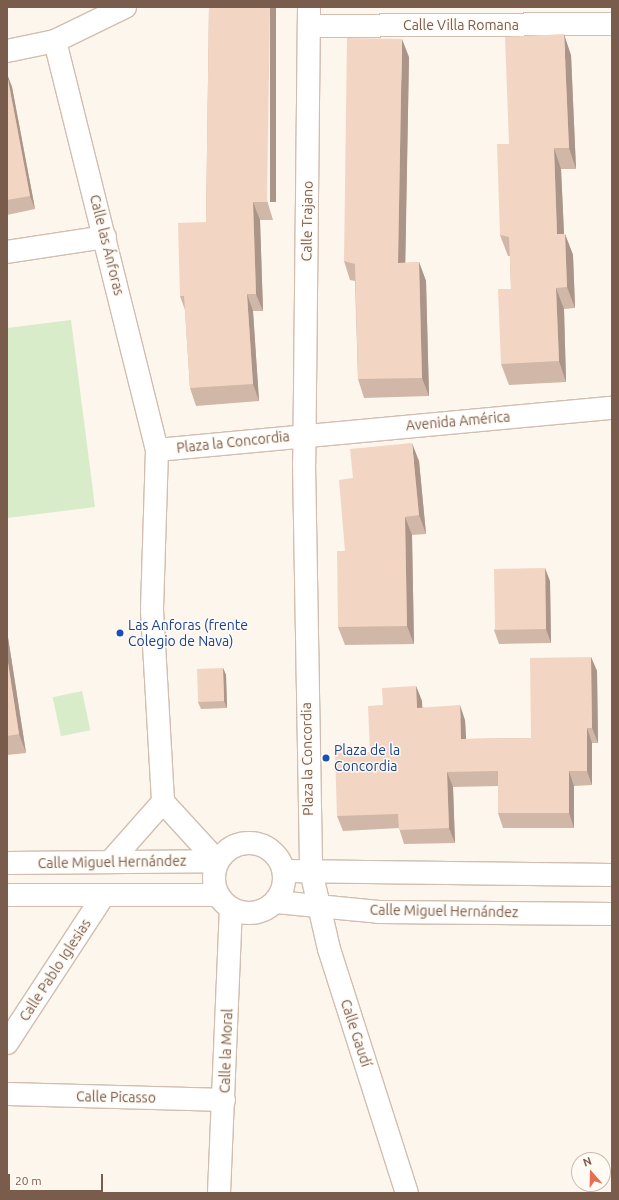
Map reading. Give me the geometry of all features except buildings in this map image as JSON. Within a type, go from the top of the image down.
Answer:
[{"type":"street","points":[[7,51],[55,41],[125,7]]},
{"type":"street","name":"Calle Villa Romana","points":[[309,16],[612,24]]},
{"type":"street","name":"Calle Trajano","points":[[304,434],[309,16]]},
{"type":"street","name":"Calle las Ánforas","points":[[55,41],[157,450]]},
{"type":"street","points":[[7,252],[105,237]]},
{"type":"street","name":"Avenida América","points":[[304,434],[612,408]]},
{"type":"street","name":"Plaza la Concordia","points":[[163,802],[152,610],[157,450],[304,434],[311,871]]},
{"type":"street","points":[[110,862],[163,802],[217,861]]},
{"type":"street","points":[[7,895],[224,902],[247,914],[263,911],[276,902],[284,887],[284,871],[276,855],[262,845],[245,842],[229,848],[217,861],[212,878],[224,902]]},
{"type":"street","name":"Calle Miguel Hernández","points":[[7,863],[217,861]]},
{"type":"street","points":[[284,871],[612,875]]},
{"type":"street","name":"Calle Gaudí","points":[[311,871],[317,905],[407,1193]]},
{"type":"street","name":"Calle Pablo Iglesias","points":[[7,1043],[102,898]]},
{"type":"street","name":"Calle la Moral","points":[[220,1193],[224,1100],[224,902]]},
{"type":"street","name":"Calle Miguel Hernández","points":[[276,902],[379,912],[612,914]]},
{"type":"street","name":"Calle Picasso","points":[[7,1094],[224,1100]]},
{"type":"green space","points":[[71,320],[95,507],[7,518],[7,328]]},
{"type":"green space","points":[[82,691],[90,730],[61,736],[53,697]]},
{"type":"place","name":"Las Anforas (frente Colegio de Nava)","points":[[120,633]]},
{"type":"place","name":"Plaza de la Concordia","points":[[326,758]]}]
